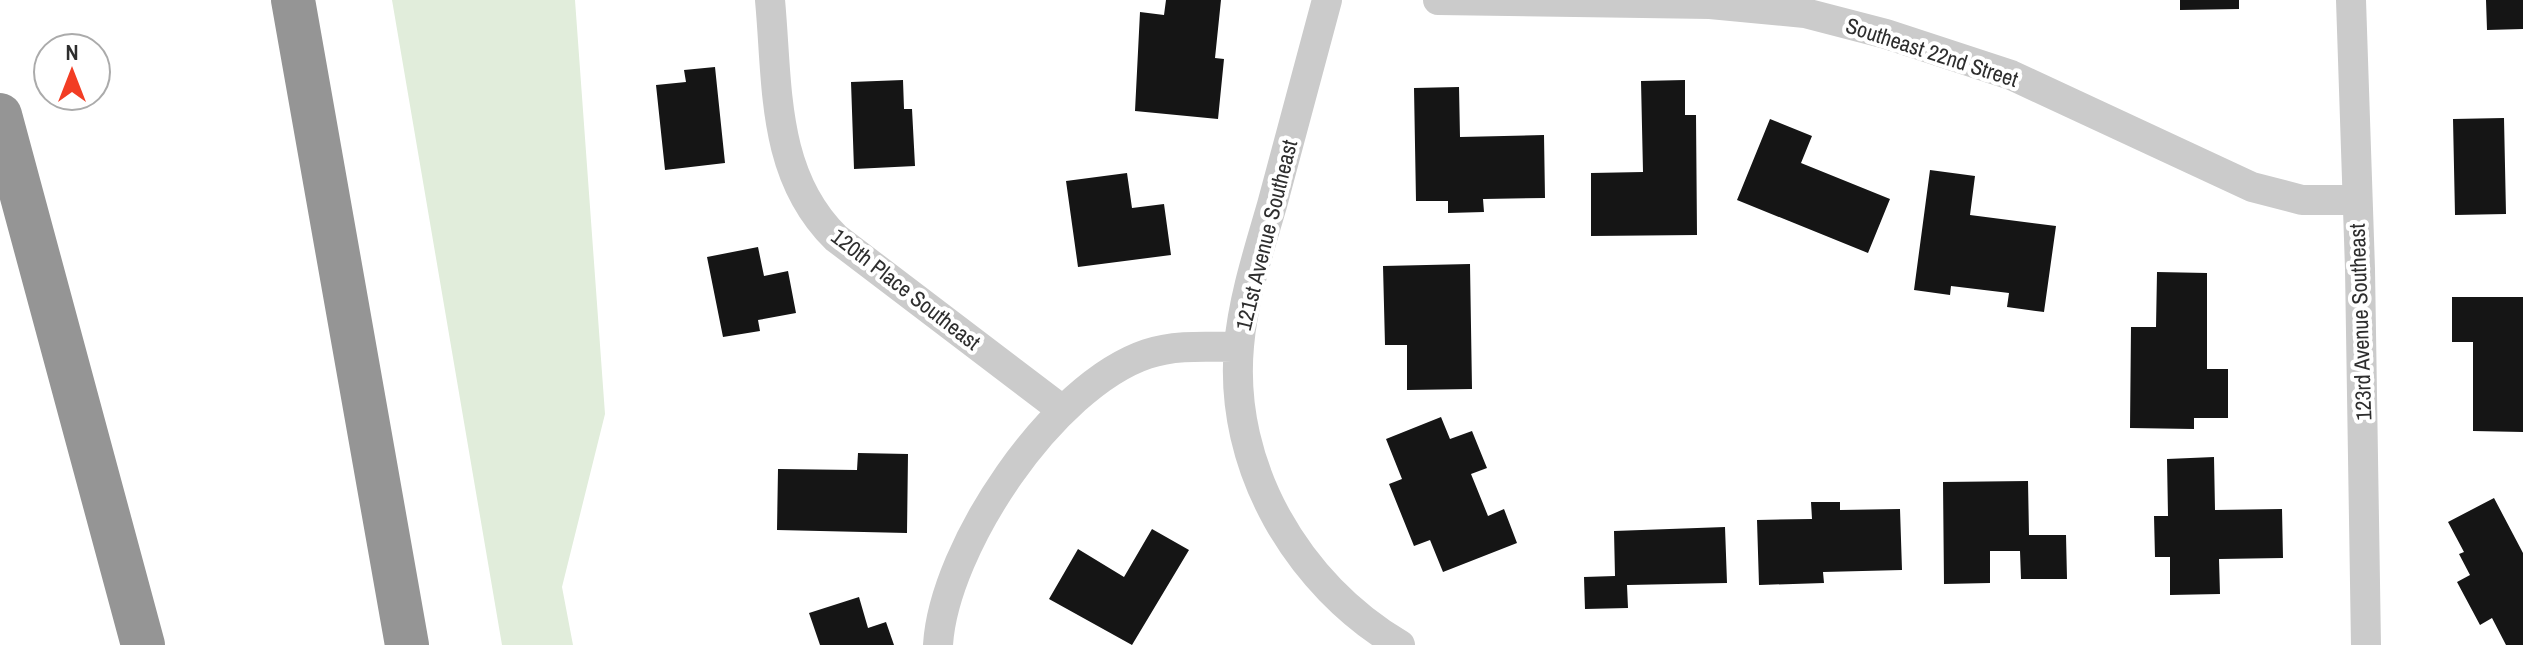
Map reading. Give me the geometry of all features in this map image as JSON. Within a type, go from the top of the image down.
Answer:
[{"type":"highway","points":[[293,0],[407,645]]},
{"type":"highway","points":[[0,115],[143,645]]},
{"type":"street","name":"120th Place Southeast","points":[[770,0],[786,155],[812,215],[836,238],[1061,409]]},
{"type":"street","name":"121st Avenue Southeast","points":[[938,645],[945,599],[983,520],[1019,459],[1061,409],[1105,376],[1147,354],[1187,347],[1239,347],[1258,255],[1327,0]]},
{"type":"street","name":"Southeast 22nd Street","points":[[1438,0],[1710,4],[1805,13],[1886,34],[2011,75],[2252,187],[2302,200],[2355,200]]},
{"type":"street","name":"123rd Avenue Southeast","points":[[2351,0],[2355,200],[2360,269],[2366,645]]},
{"type":"street","points":[[1239,347],[1247,440],[1262,490],[1285,538],[1335,596],[1400,645]]},
{"type":"green space","points":[[392,0],[575,0],[605,414],[562,587],[573,645],[502,645]]},
{"type":"building","points":[[1166,0],[1221,0],[1215,58],[1224,59],[1218,119],[1135,111],[1140,12],[1164,15]]},
{"type":"building","points":[[2180,0],[2239,0],[2239,9],[2180,10]]},
{"type":"building","points":[[2486,0],[2523,0],[2523,29],[2487,30]]},
{"type":"building","points":[[715,67],[725,163],[665,170],[656,85],[686,82],[684,70]]},
{"type":"building","points":[[903,80],[904,109],[912,109],[915,166],[854,169],[851,82]]},
{"type":"building","points":[[1685,80],[1685,115],[1696,115],[1697,235],[1591,236],[1591,173],[1643,172],[1641,81]]},
{"type":"building","points":[[1459,87],[1460,137],[1544,135],[1545,198],[1483,199],[1484,212],[1448,213],[1448,201],[1416,201],[1414,88]]},
{"type":"building","points":[[2504,118],[2506,214],[2455,215],[2453,119]]},
{"type":"building","points":[[1770,119],[1812,136],[1801,163],[1890,199],[1868,253],[1737,200]]},
{"type":"building","points":[[1930,170],[1975,176],[1970,215],[2056,226],[2044,312],[2007,307],[2009,293],[1951,286],[1950,295],[1914,290]]},
{"type":"building","points":[[1127,173],[1132,208],[1164,204],[1171,255],[1078,267],[1066,181]]},
{"type":"building","points":[[758,247],[764,276],[788,271],[796,313],[758,320],[760,331],[723,337],[707,257]]},
{"type":"building","points":[[1470,264],[1472,389],[1407,390],[1407,345],[1385,345],[1383,266]]},
{"type":"building","points":[[2157,272],[2207,273],[2207,369],[2228,369],[2228,418],[2194,418],[2194,429],[2130,428],[2131,327],[2156,327]]},
{"type":"building","points":[[2452,297],[2523,297],[2523,432],[2473,431],[2473,342],[2452,342]]},
{"type":"building","points":[[1441,417],[1450,439],[1472,431],[1487,468],[1471,474],[1488,516],[1504,509],[1517,543],[1443,572],[1430,540],[1414,546],[1389,484],[1402,479],[1386,439]]},
{"type":"building","points":[[858,453],[908,454],[907,533],[777,530],[778,469],[857,470]]},
{"type":"building","points":[[2214,457],[2215,510],[2282,509],[2283,558],[2219,559],[2220,594],[2170,595],[2170,557],[2155,557],[2154,516],[2168,516],[2167,459]]},
{"type":"building","points":[[2028,481],[2029,535],[2066,535],[2067,579],[2021,579],[2020,551],[1990,551],[1990,583],[1944,584],[1943,482]]},
{"type":"building","points":[[2494,498],[2523,553],[2523,645],[2506,645],[2492,618],[2480,625],[2457,582],[2470,575],[2459,554],[2464,552],[2448,522]]},
{"type":"building","points":[[1811,502],[1840,502],[1840,510],[1900,509],[1902,570],[1823,572],[1824,583],[1759,585],[1757,520],[1812,519]]},
{"type":"building","points":[[1725,527],[1727,583],[1627,585],[1628,608],[1585,609],[1584,577],[1615,576],[1614,531]]},
{"type":"building","points":[[1152,529],[1189,550],[1132,645],[1049,599],[1078,549],[1124,577]]},
{"type":"building","points":[[859,597],[868,628],[886,622],[894,645],[820,645],[809,613]]}]
